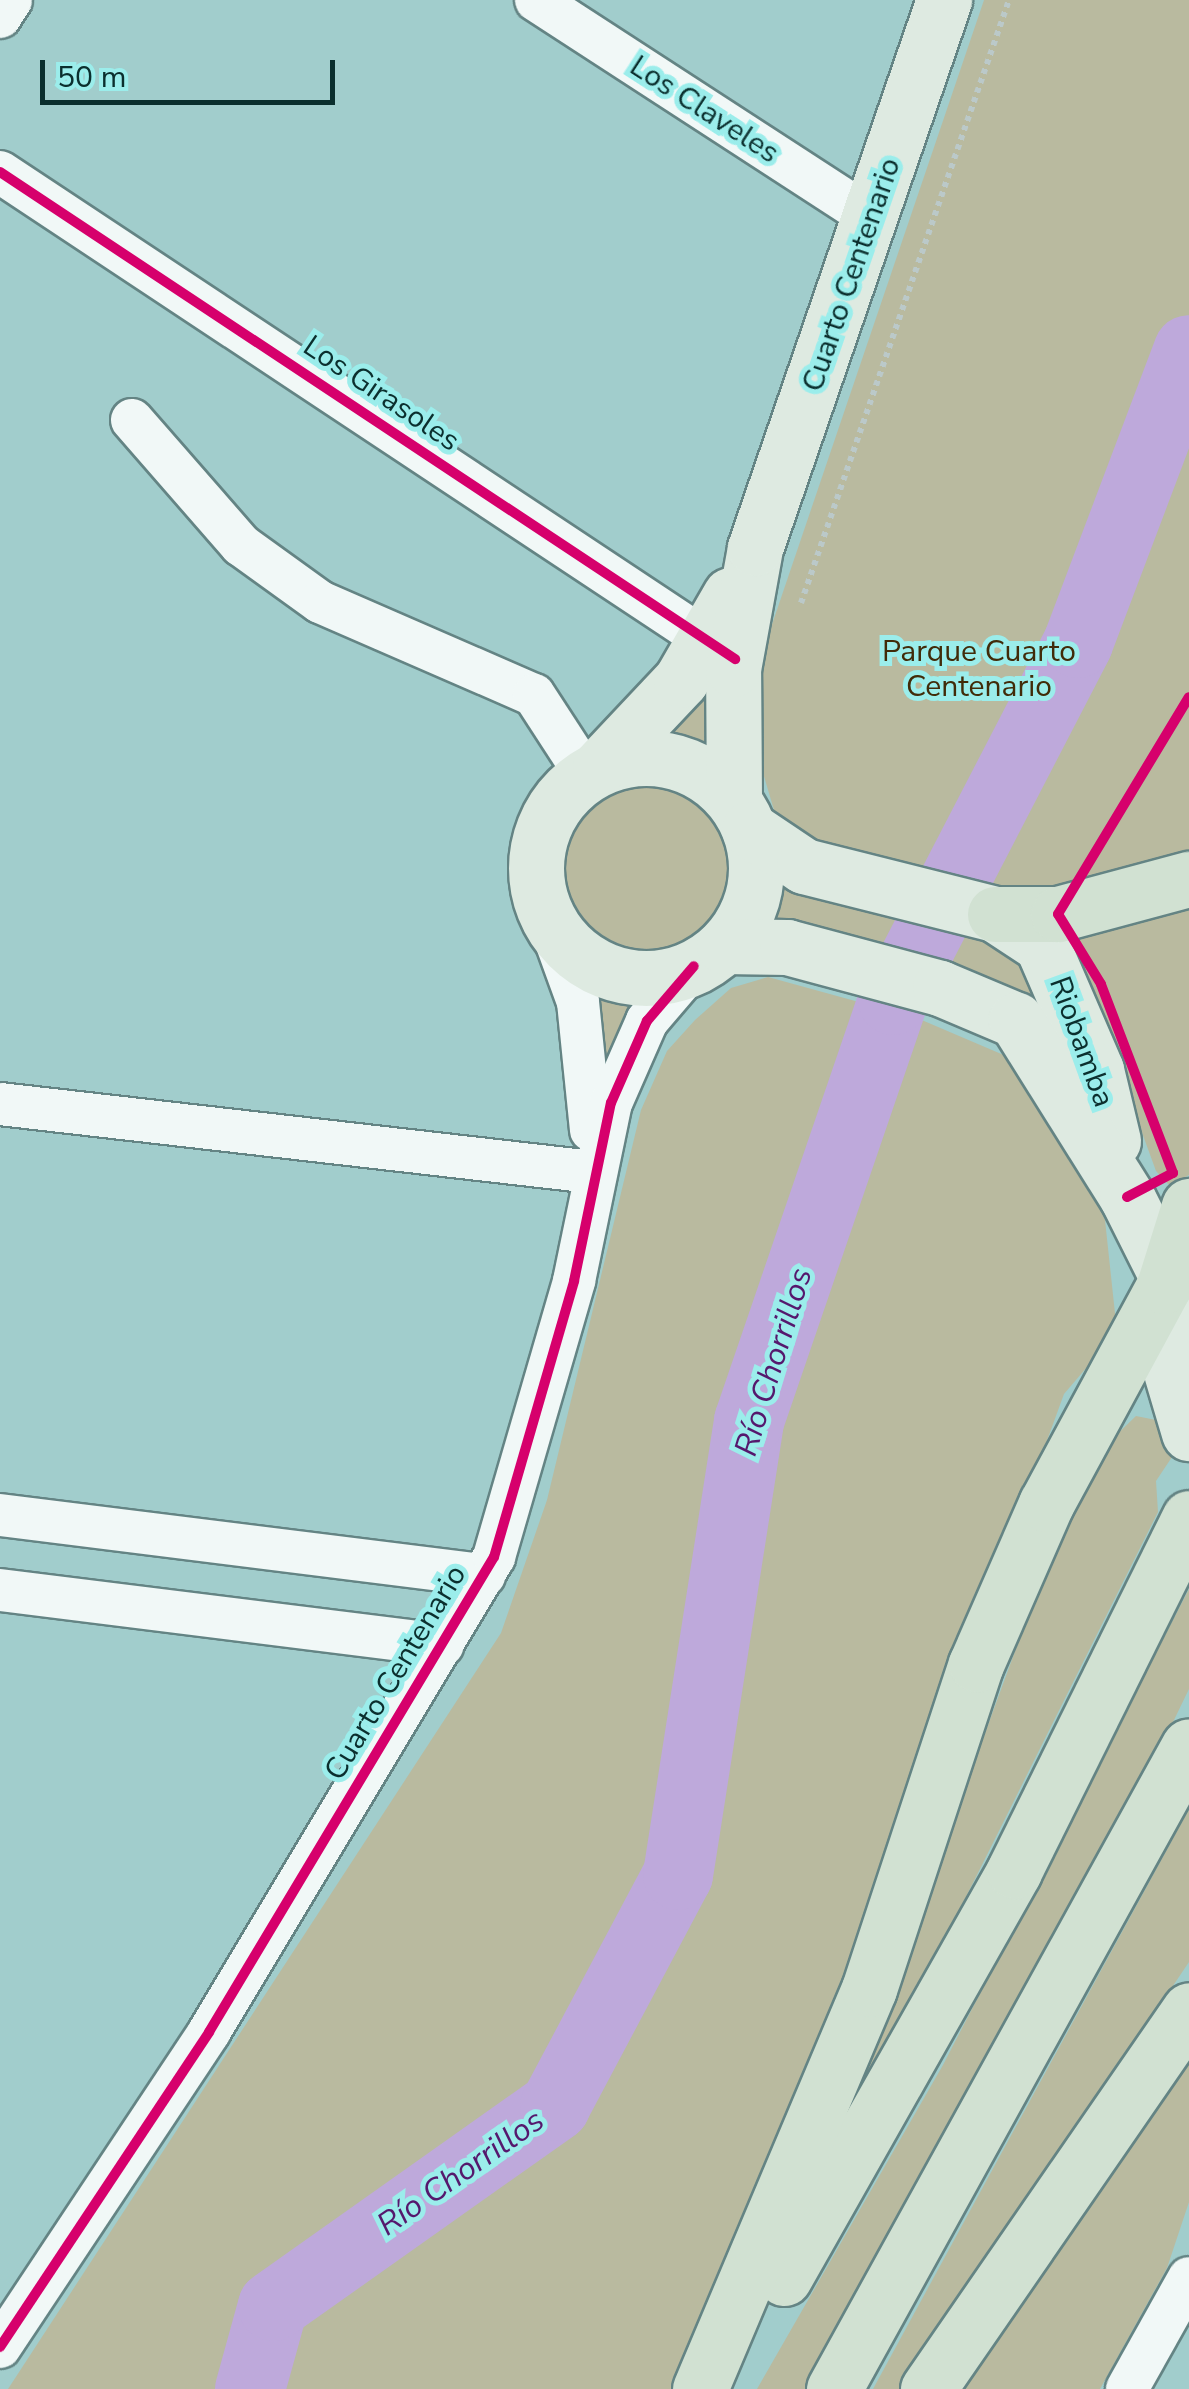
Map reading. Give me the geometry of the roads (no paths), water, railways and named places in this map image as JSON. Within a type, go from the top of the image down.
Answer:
[{"type":"highway","points":[[995,914],[1058,914],[1189,879]]},
{"type":"highway","points":[[700,2389],[868,1990],[984,1646],[1046,1504],[1176,1304],[1189,1206]]},
{"type":"highway","points":[[722,2389],[1014,1871],[1180,1537]]},
{"type":"highway","points":[[834,2389],[1189,1746]]},
{"type":"highway","points":[[928,2389],[1189,2010]]},
{"type":"main road","name":"Cuarto Centenario","points":[[742,815],[721,650],[873,220],[944,0]]},
{"type":"main road","name":"Cuarto Centenario","points":[[593,770],[721,650]]},
{"type":"main road","points":[[681,763],[742,815],[754,891],[709,956],[620,975],[569,948],[549,922],[535,858],[560,797],[593,770],[681,763]]},
{"type":"main road","name":"Riobamba","points":[[742,815],[804,866],[995,914],[1042,944],[1067,992],[1127,1197]]},
{"type":"main road","name":"Riobamba","points":[[709,956],[787,947],[940,988],[1016,1020],[1127,1197],[1176,1304],[1163,1346],[1189,1433]]},
{"type":"street","points":[[0,17],[11,0]]},
{"type":"street","name":"Los Claveles","points":[[536,0],[873,220]]},
{"type":"street","name":"Los Girasoles","points":[[0,172],[721,650]]},
{"type":"street","points":[[132,420],[240,545],[320,602],[534,694],[593,770]]},
{"type":"street","name":"Cuarto Centenario","points":[[549,922],[586,1044],[592,1172]]},
{"type":"street","name":"Cuarto Centenario","points":[[0,2347],[209,2032],[484,1575],[527,1459],[592,1172],[627,1056],[709,956]]},
{"type":"street","points":[[0,1104],[592,1172]]},
{"type":"street","points":[[0,1516],[484,1575]]},
{"type":"street","points":[[0,1590],[442,1645]]},
{"type":"street","points":[[1127,2389],[1189,2278]]},
{"type":"waterway","name":"Río Chorrillos","points":[[250,2389],[273,2306],[555,2106],[678,1875],[749,1421],[893,1000],[1078,643],[1189,350]]},
{"type":"park label","name":"Parque Cuarto Centenario","points":[[979,669]]}]
